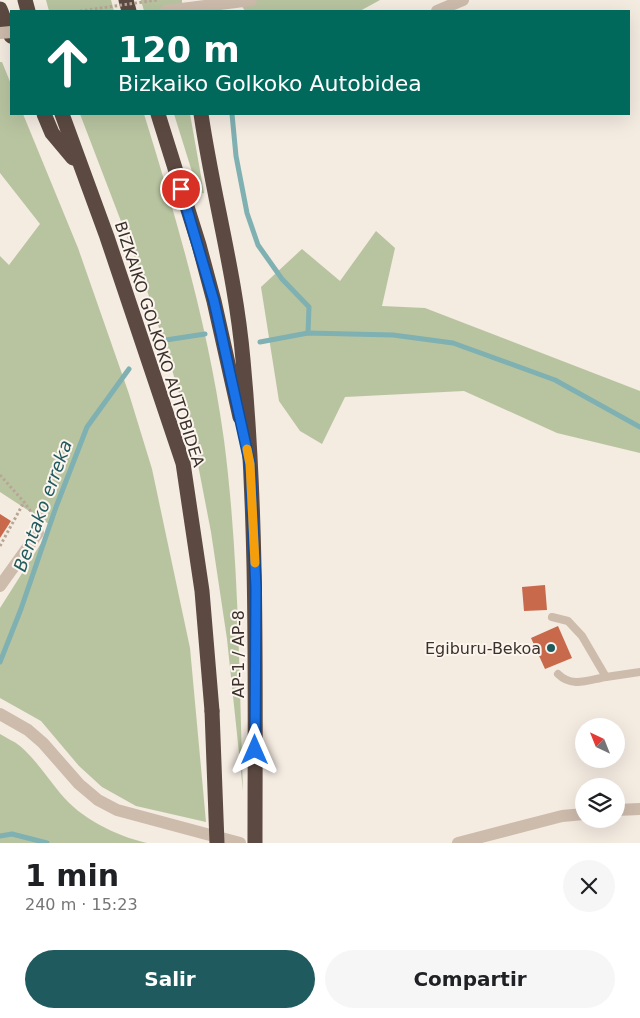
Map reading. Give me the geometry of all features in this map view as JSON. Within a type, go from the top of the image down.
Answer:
[{"type":"highway","points":[[0,9],[10,34]]},
{"type":"highway","points":[[44,115],[52,133],[80,166]]},
{"type":"highway","name":"BIZKAIKO GOLKOKO AUTOBIDEA","points":[[62,115],[107,237],[183,463],[202,592],[212,711]]},
{"type":"highway","points":[[158,115],[199,245],[214,301],[250,464]]},
{"type":"highway","points":[[201,115],[236,299],[243,359],[250,464]]},
{"type":"highway","name":"AP-1 / AP-8","points":[[250,464],[256,588],[255,843]]},
{"type":"highway","name":"AP-1 / AP-8","points":[[212,711],[217,843]]},
{"type":"street","points":[[174,10],[251,0]]},
{"type":"street","points":[[439,10],[462,0]]},
{"type":"street","points":[[0,586],[38,533]]},
{"type":"street","points":[[0,714],[28,730],[43,743],[79,784],[98,800],[117,810],[240,843]]},
{"type":"street","points":[[625,810],[640,810]]},
{"type":"street","points":[[458,843],[562,816],[575,815]]},
{"type":"lane","points":[[552,617],[568,620],[582,636],[606,677]]},
{"type":"lane","points":[[558,674],[564,680],[572,683],[640,672]]},
{"type":"path","points":[[87,10],[157,0]]},
{"type":"path","points":[[0,475],[24,502],[40,525],[38,533]]},
{"type":"path","points":[[0,546],[24,502]]},
{"type":"green space","points":[[46,0],[111,0],[114,10],[49,10]]},
{"type":"green space","points":[[141,0],[182,0],[182,10],[144,10]]},
{"type":"green space","points":[[238,0],[380,0],[362,10],[244,10]]},
{"type":"green space","points":[[0,62],[2,62],[10,82],[10,115],[23,115],[78,248],[129,394],[152,469],[190,648],[206,822],[136,806],[102,787],[79,766],[41,721],[0,698],[0,608],[52,526],[0,492],[0,256],[9,265],[40,224],[0,173]]},
{"type":"green space","points":[[80,115],[144,115],[180,235],[201,316],[218,399],[233,527],[238,615],[243,791],[227,639],[211,532],[194,444],[145,284]]},
{"type":"green space","points":[[174,115],[190,115],[204,193],[199,194]]},
{"type":"green space","points":[[376,231],[395,248],[382,306],[425,308],[640,391],[640,453],[557,433],[464,391],[345,397],[322,444],[300,431],[279,401],[261,287],[302,249],[340,281]]},
{"type":"green space","points":[[0,734],[26,751],[68,802],[88,818],[111,831],[147,843],[0,843]]},
{"type":"building","points":[[0,514],[11,521],[0,538]]},
{"type":"building","points":[[545,585],[547,610],[524,611],[522,587]]},
{"type":"building","name":"Egiburu-Bekoa","points":[[558,626],[572,658],[545,669],[531,638]]},
{"type":"waterway","points":[[232,115],[236,156],[247,213],[258,245],[282,279],[309,307],[308,333]]},
{"type":"waterway","name":"Bentako erreka","points":[[260,342],[308,333],[393,335],[453,343],[555,380],[640,427]]},
{"type":"waterway","name":"Bentako erreka","points":[[166,340],[205,334]]},
{"type":"waterway","name":"Bentako erreka","points":[[0,662],[87,427],[129,369]]},
{"type":"waterway","points":[[0,836],[12,834],[47,843]]},
{"type":"slow traffic","points":[[247,449],[250,464],[255,563]]},
{"type":"place","name":"Egiburu-Bekoa","points":[[551,648]]},
{"type":"route","points":[[181,189],[214,301],[250,464],[256,588],[255,750]]}]
